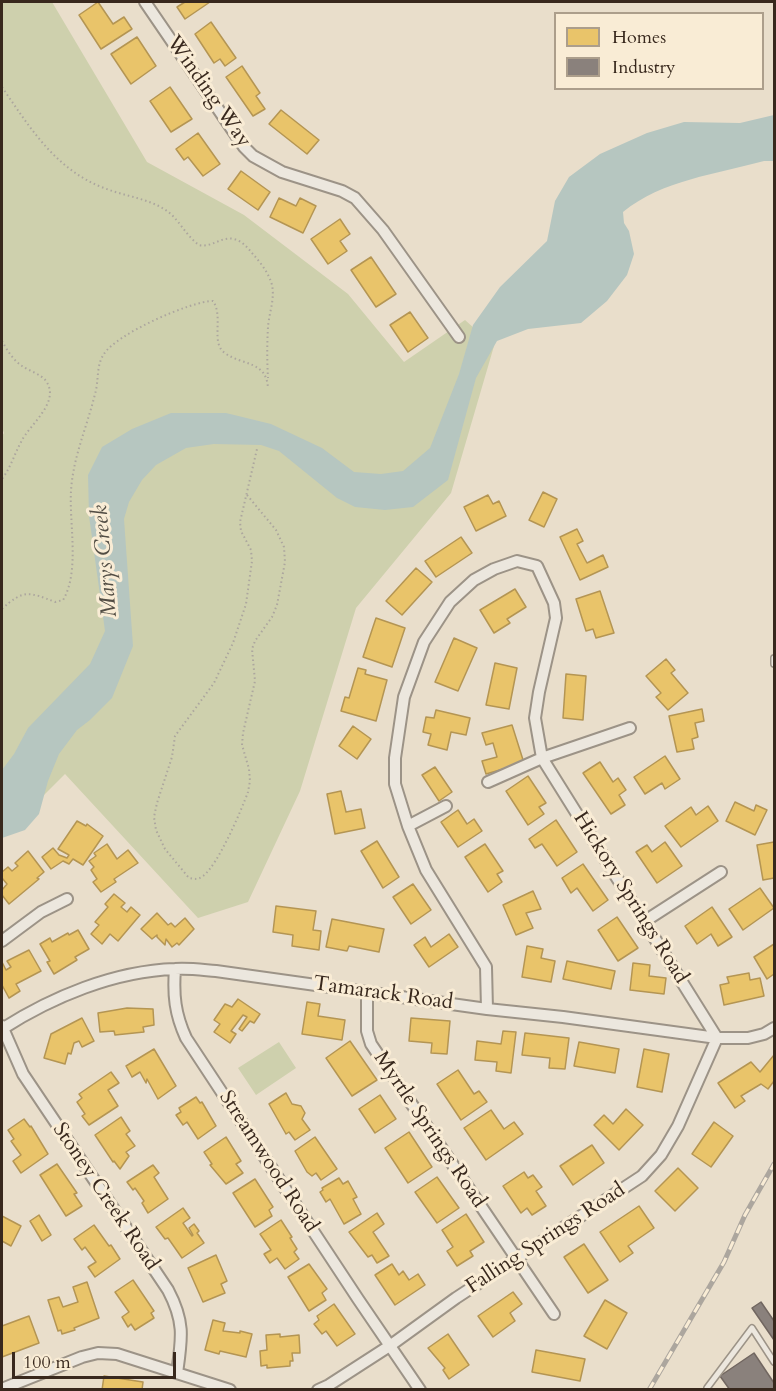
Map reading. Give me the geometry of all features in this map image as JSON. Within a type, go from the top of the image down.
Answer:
[{"type":"street","name":"Winding Way","points":[[145,2],[244,147],[254,156],[282,172],[342,191],[355,198],[383,230],[459,338]]},
{"type":"street","name":"Hickory Springs Road","points":[[408,826],[395,784],[395,758],[404,697],[424,642],[450,602],[474,580],[494,569],[517,561],[537,566],[554,603],[556,618],[535,718],[542,758],[717,1038]]},
{"type":"street","points":[[488,782],[542,758],[630,728]]},
{"type":"street","points":[[446,806],[408,826],[426,870],[486,967],[488,974],[487,1009]]},
{"type":"street","points":[[645,921],[721,872]]},
{"type":"street","points":[[2,941],[41,912],[67,899]]},
{"type":"street","name":"Tamarack Road","points":[[2,1028],[31,1012],[106,980],[137,973],[175,969],[216,971],[717,1038],[748,1038],[764,1034],[774,1028]]},
{"type":"street","name":"Streamwood Road","points":[[175,969],[174,994],[180,1023],[186,1038],[420,1389]]},
{"type":"street","name":"Myrtle Springs Road","points":[[367,992],[367,1031],[371,1044],[554,1314]]},
{"type":"street","name":"Stoney Creek Road","points":[[2,1028],[23,1074],[168,1290],[177,1307],[181,1325],[177,1372]]},
{"type":"street","name":"Falling Springs Road","points":[[318,1389],[329,1385],[391,1345],[456,1298],[642,1176],[661,1155],[678,1126],[717,1038]]},
{"type":"street","points":[[2,1389],[82,1357],[98,1353],[117,1354],[230,1389]]},
{"type":"lane","points":[[774,658],[774,664]]},
{"type":"lane","points":[[708,1389],[752,1328],[774,1362]]},
{"type":"path","points":[[2,87],[52,156],[70,170],[104,189],[154,203],[167,211],[199,245],[205,246],[227,238],[237,239],[247,246],[257,258],[272,285],[273,298],[268,338],[268,389]]},
{"type":"path","points":[[2,609],[14,598],[26,593],[42,596],[55,602],[63,600],[68,591],[71,559],[72,477],[75,460],[96,390],[100,359],[114,343],[148,323],[202,301],[213,301],[218,308],[218,344],[224,353],[250,363],[268,378]]},
{"type":"path","points":[[2,341],[13,358],[45,379],[50,389],[42,412],[20,444],[16,456],[2,479]]},
{"type":"path","points":[[248,495],[276,530],[284,547],[285,562],[277,605],[252,649],[255,681],[242,745],[249,769],[248,792],[214,862],[204,876],[197,879],[189,878],[165,849],[156,830],[154,817],[172,757],[175,736],[214,683],[230,649],[246,604],[252,561],[251,550],[241,531],[240,522],[257,449]]},
{"type":"green space","points":[[2,2],[52,2],[147,162],[244,215],[348,294],[404,362],[465,320],[494,346],[451,493],[356,608],[300,791],[248,902],[198,918],[65,774],[2,837],[2,436],[4,433],[2,428]]},
{"type":"green space","points":[[279,1042],[296,1068],[256,1095],[238,1068]]},
{"type":"water","name":"Marys Creek","points":[[774,115],[774,161],[764,161],[672,185],[638,201],[623,212],[624,223],[629,231],[634,254],[627,275],[607,301],[581,323],[528,329],[497,341],[476,378],[448,480],[413,507],[385,510],[355,507],[337,498],[279,451],[261,445],[214,444],[186,448],[156,465],[142,480],[129,502],[124,519],[133,646],[112,698],[77,730],[59,754],[48,781],[39,814],[25,830],[2,838],[2,770],[28,728],[90,664],[105,631],[89,516],[88,475],[102,447],[132,429],[171,413],[226,413],[271,424],[322,448],[354,472],[381,474],[403,471],[430,448],[459,374],[473,325],[500,287],[547,241],[555,201],[569,177],[600,154],[647,133],[684,122],[740,123]]},
{"type":"building: Homes","points":[[98,2],[113,24],[124,17],[132,29],[101,49],[79,15]]},
{"type":"building: Homes","points":[[185,2],[210,2],[185,19],[177,7]]},
{"type":"building: Homes","points":[[211,22],[236,58],[225,66],[220,59],[214,63],[195,34]]},
{"type":"building: Homes","points":[[137,37],[156,66],[131,84],[111,54]]},
{"type":"building: Homes","points":[[242,66],[260,93],[256,96],[265,109],[253,116],[226,77]]},
{"type":"building: Homes","points":[[170,87],[192,119],[171,132],[150,101]]},
{"type":"building: Homes","points":[[281,110],[319,140],[307,154],[269,124]]},
{"type":"building: Homes","points":[[198,133],[220,164],[203,176],[188,157],[184,160],[176,149]]},
{"type":"building: Homes","points":[[241,171],[270,192],[258,210],[228,189]]},
{"type":"building: Homes","points":[[279,198],[296,206],[300,198],[316,206],[303,233],[270,217]]},
{"type":"building: Homes","points":[[340,219],[350,234],[340,241],[347,251],[328,264],[311,239]]},
{"type":"building: Homes","points":[[371,257],[396,294],[376,307],[351,270]]},
{"type":"building: Homes","points":[[410,312],[428,338],[408,352],[390,325]]},
{"type":"building: Homes","points":[[543,492],[557,499],[544,527],[529,520]]},
{"type":"building: Homes","points":[[488,495],[493,504],[499,501],[506,516],[476,531],[464,507]]},
{"type":"building: Homes","points":[[577,529],[583,541],[577,544],[587,563],[603,555],[608,567],[580,580],[560,537]]},
{"type":"building: Homes","points":[[461,537],[472,553],[436,577],[425,561]]},
{"type":"building: Homes","points":[[416,568],[432,582],[402,615],[386,601]]},
{"type":"building: Homes","points":[[515,589],[526,607],[507,619],[510,623],[494,633],[480,610]]},
{"type":"building: Homes","points":[[600,591],[614,633],[596,638],[593,629],[586,631],[576,599]]},
{"type":"building: Homes","points":[[376,618],[405,628],[392,667],[363,657]]},
{"type":"building: Homes","points":[[454,638],[477,648],[458,691],[435,682]]},
{"type":"building: Homes","points":[[666,659],[675,670],[671,673],[688,693],[668,710],[656,697],[661,693],[646,676]]},
{"type":"building: Homes","points":[[495,663],[517,668],[509,709],[486,705]]},
{"type":"building: Homes","points":[[358,668],[366,670],[365,674],[387,680],[376,721],[341,711],[345,697],[349,698]]},
{"type":"building: Homes","points":[[566,674],[586,676],[583,720],[563,718]]},
{"type":"building: Homes","points":[[702,709],[704,721],[695,723],[698,737],[692,739],[694,749],[677,752],[669,716]]},
{"type":"building: Homes","points":[[436,710],[470,718],[466,735],[451,732],[447,750],[428,745],[431,734],[423,732],[426,717],[434,718]]},
{"type":"building: Homes","points":[[512,725],[524,763],[486,774],[482,761],[497,757],[493,743],[486,745],[482,733]]},
{"type":"building: Homes","points":[[353,726],[371,739],[357,759],[339,746]]},
{"type":"building: Homes","points":[[665,756],[680,779],[665,789],[662,783],[645,794],[634,777]]},
{"type":"building: Homes","points":[[600,762],[613,782],[618,778],[626,790],[619,795],[625,805],[611,814],[583,773]]},
{"type":"building: Homes","points":[[435,767],[452,792],[439,801],[422,775]]},
{"type":"building: Homes","points":[[528,776],[546,803],[539,807],[544,814],[528,825],[506,791]]},
{"type":"building: Homes","points":[[341,791],[346,812],[361,809],[365,828],[335,834],[327,794]]},
{"type":"building: Homes","points":[[735,802],[754,811],[756,805],[767,810],[755,835],[726,821]]},
{"type":"building: Homes","points":[[708,806],[718,821],[681,847],[665,826],[691,807],[696,815]]},
{"type":"building: Homes","points":[[458,810],[467,824],[474,819],[482,831],[458,847],[441,822]]},
{"type":"building: Homes","points":[[556,820],[577,852],[557,866],[542,844],[535,848],[529,839]]},
{"type":"building: Homes","points":[[77,821],[86,826],[87,824],[103,836],[83,865],[73,859],[69,864],[63,861],[51,869],[42,857],[53,848],[59,855],[67,858],[69,855],[58,849]]},
{"type":"building: Homes","points":[[377,841],[399,877],[383,888],[361,851]]},
{"type":"building: Homes","points":[[665,842],[682,866],[657,883],[636,852],[647,845],[652,852]]},
{"type":"building: Homes","points":[[774,842],[774,878],[763,880],[757,845]]},
{"type":"building: Homes","points":[[107,844],[117,859],[128,850],[138,863],[114,879],[116,882],[101,892],[93,882],[97,879],[91,870],[94,867],[89,861],[96,856],[94,853]]},
{"type":"building: Homes","points":[[485,844],[503,871],[497,874],[502,882],[488,892],[465,857]]},
{"type":"building: Homes","points":[[28,851],[44,872],[9,904],[2,895],[2,890],[7,884],[2,878],[2,872],[8,867],[12,871],[18,866],[15,863]]},
{"type":"building: Homes","points":[[583,864],[608,900],[593,911],[577,888],[571,893],[562,878]]},
{"type":"building: Homes","points":[[413,884],[431,910],[411,924],[393,897]]},
{"type":"building: Homes","points":[[760,888],[774,908],[743,930],[729,909]]},
{"type":"building: Homes","points":[[533,891],[541,909],[526,913],[533,928],[516,935],[503,905]]},
{"type":"building: Homes","points":[[114,894],[125,903],[121,907],[127,912],[131,907],[140,915],[118,941],[110,934],[102,944],[91,934],[99,925],[95,922],[108,907],[105,904]]},
{"type":"building: Homes","points":[[276,906],[316,911],[313,930],[321,931],[319,950],[292,946],[293,935],[273,932]]},
{"type":"building: Homes","points":[[712,907],[732,937],[718,946],[711,934],[697,944],[685,926]]},
{"type":"building: Homes","points":[[157,913],[168,925],[171,923],[175,927],[185,918],[194,929],[179,945],[177,943],[172,947],[166,939],[165,945],[157,935],[152,939],[141,929]]},
{"type":"building: Homes","points":[[617,917],[638,948],[618,961],[598,930]]},
{"type":"building: Homes","points":[[332,919],[384,929],[379,952],[349,946],[347,951],[326,947]]},
{"type":"building: Homes","points":[[78,930],[89,949],[75,957],[77,960],[54,974],[47,962],[50,961],[40,944],[50,938],[52,942]]},
{"type":"building: Homes","points":[[449,934],[458,947],[429,967],[414,945],[425,937],[431,947]]},
{"type":"building: Homes","points":[[774,944],[774,974],[767,979],[754,957]]},
{"type":"building: Homes","points":[[527,946],[543,949],[541,958],[555,961],[551,982],[522,977]]},
{"type":"building: Homes","points":[[29,950],[41,971],[16,984],[20,991],[9,998],[2,985],[2,962],[6,970],[11,967],[7,961]]},
{"type":"building: Homes","points":[[567,961],[615,971],[611,989],[563,979]]},
{"type":"building: Homes","points":[[633,963],[650,965],[649,976],[666,978],[664,994],[630,990]]},
{"type":"building: Homes","points":[[749,973],[750,980],[760,978],[764,996],[724,1005],[720,985],[729,983],[727,977]]},
{"type":"building: Homes","points":[[238,999],[260,1014],[254,1023],[250,1021],[242,1031],[239,1029],[247,1017],[243,1015],[231,1031],[236,1034],[230,1043],[214,1032],[220,1024],[214,1020],[225,1004],[232,1007]]},
{"type":"building: Homes","points":[[307,1002],[320,1004],[318,1016],[345,1020],[342,1040],[302,1034]]},
{"type":"building: Homes","points":[[127,1008],[153,1009],[154,1025],[143,1027],[144,1032],[115,1035],[114,1031],[100,1032],[98,1013]]},
{"type":"building: Homes","points":[[82,1018],[94,1041],[82,1047],[79,1041],[74,1043],[65,1064],[44,1058],[51,1034]]},
{"type":"building: Homes","points":[[411,1018],[450,1021],[447,1054],[431,1053],[432,1043],[409,1041]]},
{"type":"building: Homes","points":[[503,1031],[516,1032],[511,1073],[496,1071],[497,1062],[475,1060],[477,1041],[501,1044]]},
{"type":"building: Homes","points":[[525,1033],[569,1038],[565,1069],[549,1068],[550,1058],[522,1055]]},
{"type":"building: Homes","points":[[350,1041],[377,1080],[352,1096],[326,1058]]},
{"type":"building: Homes","points":[[579,1042],[619,1049],[615,1073],[574,1066]]},
{"type":"building: Homes","points":[[154,1049],[176,1086],[158,1099],[147,1079],[146,1083],[140,1072],[132,1077],[126,1066]]},
{"type":"building: Homes","points":[[644,1049],[669,1054],[662,1092],[637,1087]]},
{"type":"building: Homes","points":[[774,1055],[774,1081],[768,1089],[761,1084],[741,1096],[745,1101],[735,1108],[718,1083],[751,1062],[760,1072]]},
{"type":"building: Homes","points":[[458,1070],[474,1094],[479,1091],[487,1102],[461,1120],[437,1084]]},
{"type":"building: Homes","points":[[111,1072],[119,1083],[108,1090],[118,1106],[89,1125],[82,1116],[85,1114],[77,1102],[82,1098],[79,1094]]},
{"type":"building: Homes","points":[[286,1093],[292,1104],[301,1106],[305,1113],[302,1119],[310,1130],[295,1140],[289,1132],[286,1134],[269,1104]]},
{"type":"building: Homes","points":[[380,1095],[396,1119],[375,1133],[359,1109]]},
{"type":"building: Homes","points":[[196,1097],[200,1103],[202,1102],[216,1126],[198,1139],[187,1122],[183,1125],[176,1115],[181,1112],[179,1108]]},
{"type":"building: Homes","points":[[626,1109],[643,1125],[619,1150],[594,1125],[604,1115],[613,1124]]},
{"type":"building: Homes","points":[[491,1110],[504,1129],[514,1122],[523,1134],[486,1160],[464,1128]]},
{"type":"building: Homes","points":[[121,1117],[130,1131],[126,1134],[135,1146],[126,1152],[129,1156],[120,1169],[95,1135]]},
{"type":"building: Homes","points":[[24,1119],[31,1126],[48,1154],[21,1173],[13,1161],[21,1155],[11,1141],[14,1139],[8,1130]]},
{"type":"building: Homes","points":[[714,1122],[733,1136],[711,1167],[692,1154]]},
{"type":"building: Homes","points":[[409,1132],[432,1167],[408,1183],[385,1148]]},
{"type":"building: Homes","points":[[226,1137],[241,1161],[236,1164],[243,1173],[226,1184],[210,1165],[212,1164],[204,1152]]},
{"type":"building: Homes","points":[[315,1137],[337,1169],[321,1180],[316,1173],[312,1176],[307,1172],[295,1151]]},
{"type":"building: Homes","points":[[592,1145],[604,1163],[573,1185],[560,1166]]},
{"type":"building: Homes","points":[[57,1164],[77,1193],[74,1194],[82,1206],[66,1216],[40,1175]]},
{"type":"building: Homes","points":[[153,1165],[159,1173],[154,1177],[168,1199],[148,1213],[142,1203],[144,1201],[135,1188],[133,1190],[127,1182]]},
{"type":"building: Homes","points":[[678,1168],[698,1188],[675,1211],[655,1191]]},
{"type":"building: Homes","points":[[524,1172],[528,1178],[533,1175],[542,1187],[536,1191],[546,1206],[532,1215],[527,1208],[521,1213],[503,1186]]},
{"type":"building: Homes","points":[[437,1177],[459,1208],[437,1223],[415,1192]]},
{"type":"building: Homes","points":[[339,1178],[343,1184],[348,1181],[357,1197],[353,1199],[361,1214],[344,1224],[330,1199],[326,1202],[320,1192],[322,1188]]},
{"type":"building: Homes","points":[[255,1179],[273,1207],[269,1210],[272,1216],[255,1227],[233,1193]]},
{"type":"building: Homes","points":[[639,1206],[654,1228],[628,1246],[633,1253],[620,1262],[600,1232]]},
{"type":"building: Homes","points":[[183,1208],[190,1218],[183,1223],[192,1236],[189,1228],[194,1224],[204,1243],[182,1258],[168,1238],[165,1239],[156,1227]]},
{"type":"building: Homes","points":[[377,1213],[384,1224],[373,1232],[389,1256],[377,1263],[372,1255],[368,1257],[349,1232]]},
{"type":"building: Homes","points":[[466,1214],[484,1242],[470,1251],[473,1256],[457,1266],[447,1251],[453,1247],[442,1230]]},
{"type":"building: Homes","points":[[39,1215],[51,1235],[42,1241],[30,1221]]},
{"type":"building: Homes","points":[[2,1216],[21,1226],[11,1246],[2,1241]]},
{"type":"building: Homes","points":[[281,1220],[292,1237],[290,1238],[297,1249],[294,1252],[299,1259],[285,1269],[277,1258],[270,1263],[264,1254],[271,1250],[260,1234]]},
{"type":"building: Homes","points":[[94,1225],[120,1259],[95,1277],[88,1267],[96,1262],[85,1247],[82,1250],[74,1239]]},
{"type":"building: Homes","points":[[584,1244],[608,1280],[588,1293],[564,1257]]},
{"type":"building: Homes","points":[[216,1255],[227,1281],[221,1284],[225,1293],[203,1302],[188,1268]]},
{"type":"building: Homes","points":[[309,1264],[327,1289],[322,1293],[326,1300],[309,1311],[288,1277]]},
{"type":"building: Homes","points":[[392,1264],[399,1275],[403,1271],[409,1280],[418,1274],[425,1285],[395,1305],[375,1275]]},
{"type":"building: Homes","points":[[133,1280],[154,1311],[151,1313],[154,1318],[135,1330],[131,1324],[128,1327],[122,1317],[129,1312],[115,1292]]},
{"type":"building: Homes","points":[[87,1282],[99,1318],[62,1334],[61,1330],[58,1331],[48,1300],[59,1297],[63,1307],[78,1302],[73,1287]]},
{"type":"building: Homes","points":[[513,1292],[522,1304],[510,1313],[515,1321],[493,1337],[478,1316]]},
{"type":"building: Homes","points":[[605,1300],[627,1313],[607,1349],[584,1336]]},
{"type":"building: Homes","points":[[334,1304],[355,1334],[337,1346],[326,1331],[322,1334],[314,1324],[319,1320],[317,1316]]},
{"type":"building: Homes","points":[[29,1316],[39,1343],[2,1357],[2,1326]]},
{"type":"building: Homes","points":[[213,1320],[225,1323],[223,1331],[252,1334],[246,1357],[205,1350]]},
{"type":"building: Homes","points":[[280,1334],[280,1337],[299,1335],[300,1353],[292,1353],[293,1361],[290,1361],[290,1366],[267,1368],[267,1365],[261,1366],[260,1351],[267,1350],[266,1335]]},
{"type":"building: Homes","points":[[448,1334],[469,1365],[449,1379],[443,1370],[445,1368],[428,1348]]},
{"type":"building: Homes","points":[[536,1350],[585,1359],[580,1381],[532,1372]]},
{"type":"building: Homes","points":[[104,1376],[143,1382],[142,1390],[102,1390]]},
{"type":"building: Industry","points":[[761,1302],[774,1321],[774,1340],[752,1308]]},
{"type":"building: Industry","points":[[754,1353],[774,1383],[774,1390],[730,1390],[720,1376]]},
{"type":"railway","points":[[649,1390],[724,1262],[745,1215],[774,1164]]}]
